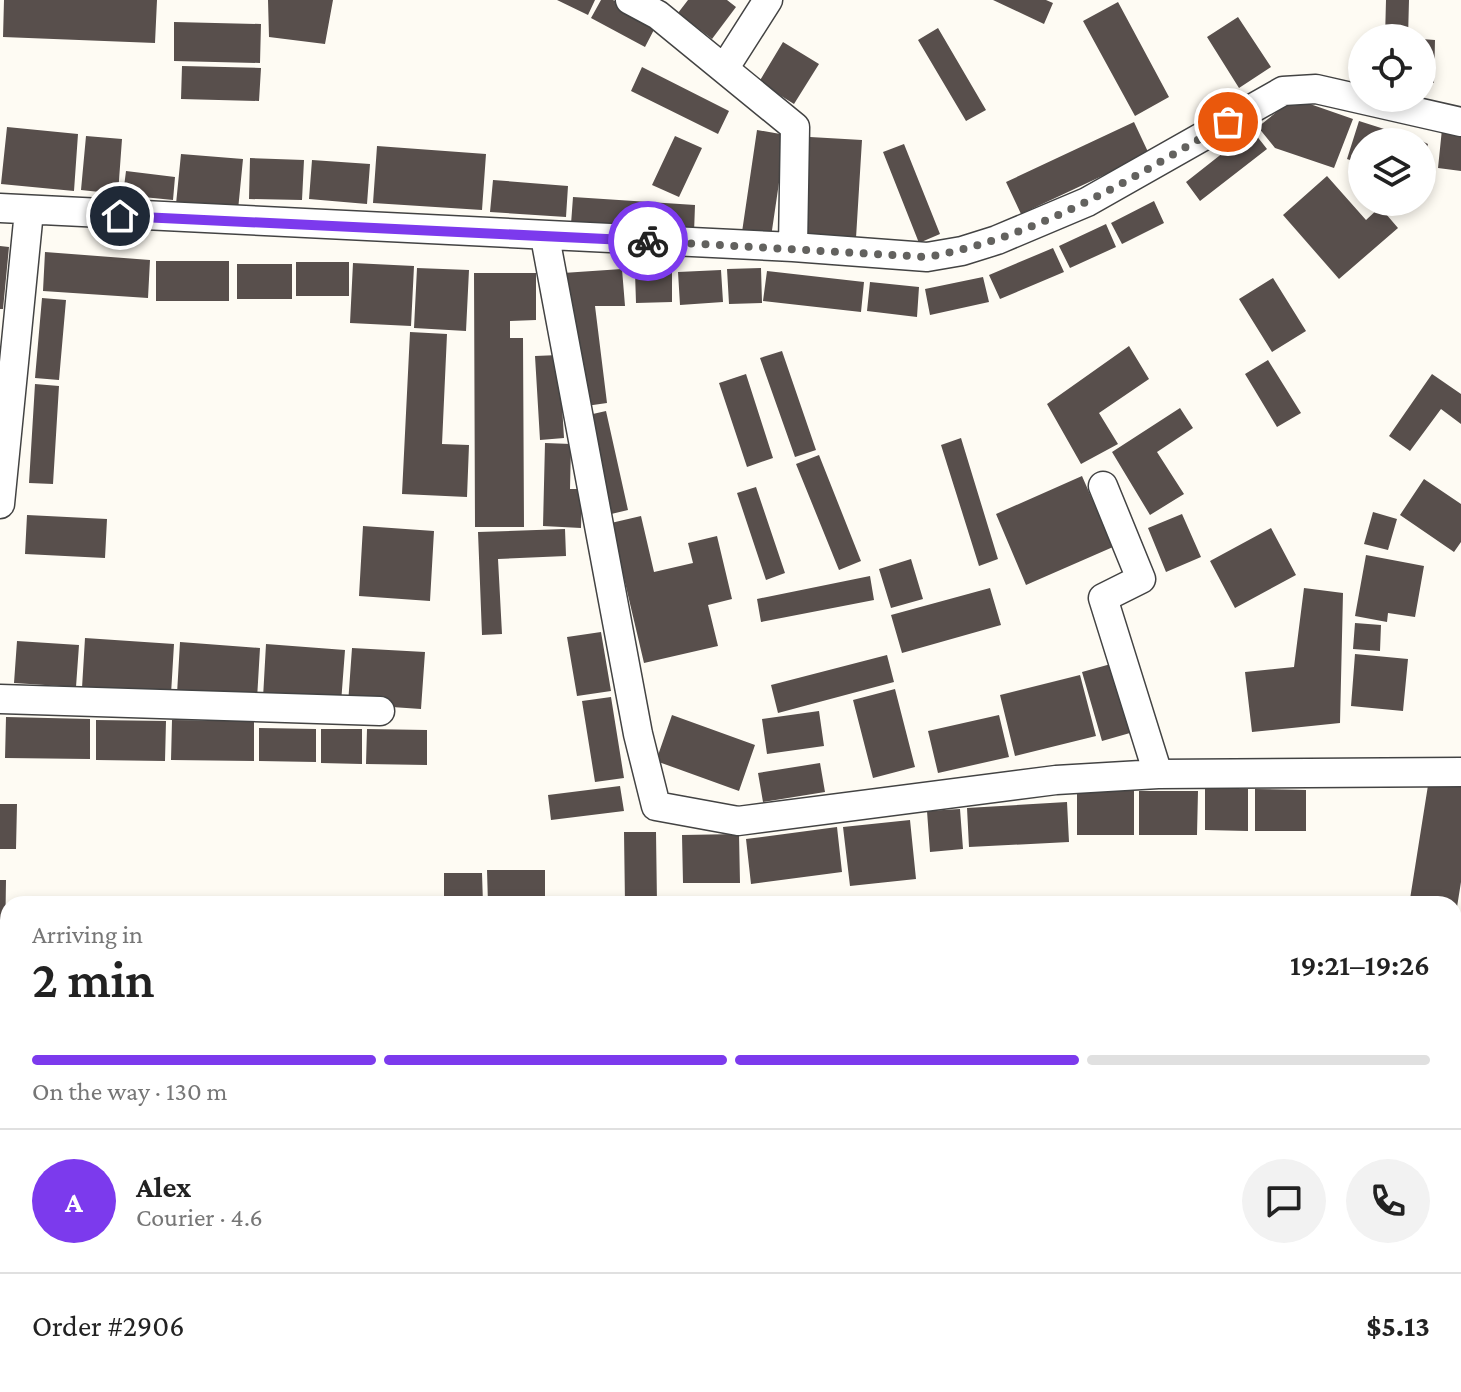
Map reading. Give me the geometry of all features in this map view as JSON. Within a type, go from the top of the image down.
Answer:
[{"type":"street","points":[[630,0],[658,15],[795,127],[793,247]]},
{"type":"street","points":[[724,69],[768,0]]},
{"type":"street","points":[[0,208],[793,247],[927,257],[962,251],[1087,202],[1274,94],[1293,89],[1316,89],[1461,122]]},
{"type":"street","points":[[0,504],[29,211]]},
{"type":"street","points":[[545,237],[638,734],[656,806],[738,821],[1056,780],[1158,774],[1461,772]]},
{"type":"street","points":[[1103,486],[1141,579],[1103,598],[1158,774]]},
{"type":"street","points":[[0,699],[380,711]]},
{"type":"building","points":[[4,0],[157,0],[155,43],[3,37]]},
{"type":"building","points":[[268,0],[333,0],[325,44],[269,37]]},
{"type":"building","points":[[557,0],[595,0],[588,15]]},
{"type":"building","points":[[601,0],[613,0],[657,24],[645,47],[591,18]]},
{"type":"building","points":[[688,0],[727,0],[736,7],[712,39],[678,13]]},
{"type":"building","points":[[993,0],[1046,0],[1053,3],[1044,24]]},
{"type":"building","points":[[1386,0],[1409,0],[1408,24],[1385,24]]},
{"type":"building","points":[[1118,2],[1169,97],[1135,116],[1083,21]]},
{"type":"building","points":[[1238,17],[1271,67],[1239,88],[1207,37]]},
{"type":"building","points":[[174,22],[261,24],[260,63],[174,61]]},
{"type":"building","points":[[938,28],[986,110],[966,121],[918,40]]},
{"type":"building","points":[[783,42],[819,64],[794,104],[759,82]]},
{"type":"building","points":[[182,66],[261,68],[259,101],[181,99]]},
{"type":"building","points":[[642,67],[729,111],[718,134],[631,91]]},
{"type":"building","points":[[1310,104],[1353,119],[1334,168],[1275,148],[1258,127],[1284,106]]},
{"type":"building","points":[[1359,121],[1381,128],[1357,128]]},
{"type":"building","points":[[1134,122],[1149,154],[1021,214],[1006,182]]},
{"type":"building","points":[[7,127],[78,134],[74,191],[1,184]]},
{"type":"building","points":[[1442,129],[1461,131],[1461,171],[1438,168]]},
{"type":"building","points":[[757,130],[786,135],[771,237],[742,232]]},
{"type":"building","points":[[1252,130],[1267,149],[1200,201],[1186,182]]},
{"type":"building","points":[[86,136],[122,139],[118,194],[81,190]]},
{"type":"building","points":[[675,136],[702,148],[679,197],[652,185]]},
{"type":"building","points":[[810,137],[862,140],[856,238],[804,235]]},
{"type":"building","points":[[904,144],[940,234],[919,243],[883,152]]},
{"type":"building","points":[[377,146],[486,154],[482,210],[373,203]]},
{"type":"building","points":[[181,154],[243,159],[238,210],[176,204]]},
{"type":"building","points":[[250,158],[304,160],[302,200],[249,199]]},
{"type":"building","points":[[312,160],[370,164],[367,204],[309,199]]},
{"type":"building","points":[[126,171],[175,177],[173,200],[123,195]]},
{"type":"building","points":[[1327,176],[1348,200],[1348,216],[1362,216],[1366,220],[1370,216],[1388,216],[1398,228],[1339,279],[1283,215]]},
{"type":"building","points":[[493,180],[568,186],[566,217],[490,212]]},
{"type":"building","points":[[573,197],[695,205],[694,233],[571,224]]},
{"type":"building","points":[[1154,201],[1164,223],[1122,244],[1111,223]]},
{"type":"building","points":[[1106,224],[1116,247],[1070,268],[1059,246]]},
{"type":"building","points":[[0,246],[9,247],[3,309],[0,309]]},
{"type":"building","points":[[1053,248],[1064,272],[1000,299],[989,275]]},
{"type":"building","points":[[45,252],[150,260],[148,298],[43,291]]},
{"type":"building","points":[[156,261],[229,261],[229,301],[156,301]]},
{"type":"building","points":[[296,262],[349,262],[349,296],[296,296]]},
{"type":"building","points":[[353,263],[414,266],[411,326],[350,323]]},
{"type":"building","points":[[237,264],[292,264],[292,299],[237,299]]},
{"type":"building","points":[[417,268],[469,270],[466,331],[414,328]]},
{"type":"building","points":[[761,268],[762,303],[729,304],[727,269]]},
{"type":"building","points":[[622,269],[625,306],[595,306],[607,403],[579,407],[563,273]]},
{"type":"building","points":[[721,270],[723,302],[680,305],[678,272]]},
{"type":"building","points":[[672,271],[672,302],[636,303],[635,272]]},
{"type":"building","points":[[767,271],[864,282],[861,312],[763,301]]},
{"type":"building","points":[[474,273],[536,273],[536,320],[510,321],[510,338],[523,338],[524,527],[475,527]]},
{"type":"building","points":[[983,277],[989,302],[930,315],[925,289]]},
{"type":"building","points":[[1273,278],[1306,331],[1272,352],[1239,299]]},
{"type":"building","points":[[870,282],[919,287],[917,317],[867,311]]},
{"type":"building","points":[[42,298],[66,300],[59,380],[35,378]]},
{"type":"building","points":[[410,332],[447,334],[442,444],[469,445],[467,497],[402,494]]},
{"type":"building","points":[[1129,346],[1149,379],[1099,413],[1118,444],[1081,464],[1047,404]]},
{"type":"building","points":[[782,351],[816,450],[795,457],[760,358]]},
{"type":"building","points":[[559,355],[564,438],[540,440],[535,356]]},
{"type":"building","points":[[1268,360],[1301,413],[1277,427],[1245,374]]},
{"type":"building","points":[[746,374],[773,458],[747,467],[719,383]]},
{"type":"building","points":[[1432,374],[1461,394],[1461,424],[1441,409],[1410,451],[1389,436]]},
{"type":"building","points":[[35,384],[59,386],[53,484],[29,483]]},
{"type":"building","points":[[1180,408],[1193,428],[1157,452],[1184,494],[1150,515],[1112,452]]},
{"type":"building","points":[[606,411],[628,510],[607,515],[584,416]]},
{"type":"building","points":[[961,438],[998,559],[979,566],[941,445]]},
{"type":"building","points":[[545,443],[571,444],[570,489],[582,489],[581,528],[543,526]]},
{"type":"building","points":[[819,455],[861,561],[839,570],[796,464]]},
{"type":"building","points":[[1082,476],[1113,547],[1026,585],[996,514]]},
{"type":"building","points":[[1424,479],[1461,504],[1461,542],[1454,552],[1400,515]]},
{"type":"building","points":[[756,487],[785,573],[766,580],[737,493]]},
{"type":"building","points":[[1373,512],[1397,519],[1388,550],[1364,544]]},
{"type":"building","points":[[1182,514],[1201,557],[1166,572],[1148,528]]},
{"type":"building","points":[[27,515],[107,519],[105,558],[25,554]]},
{"type":"building","points":[[641,516],[654,572],[693,563],[688,543],[717,536],[732,599],[708,605],[718,646],[644,663],[611,523]]},
{"type":"building","points":[[363,526],[434,531],[430,601],[359,596]]},
{"type":"building","points":[[1271,528],[1296,575],[1235,608],[1210,561]]},
{"type":"building","points":[[565,529],[566,556],[498,559],[502,634],[482,635],[478,532]]},
{"type":"building","points":[[1366,555],[1424,566],[1415,617],[1388,613],[1387,622],[1355,616]]},
{"type":"building","points":[[911,559],[923,599],[891,608],[879,569]]},
{"type":"building","points":[[870,576],[874,600],[761,622],[757,599]]},
{"type":"building","points":[[990,588],[1001,625],[902,653],[891,615]]},
{"type":"building","points":[[1304,588],[1343,593],[1340,723],[1252,732],[1245,672],[1294,667]]},
{"type":"building","points":[[1355,623],[1381,625],[1380,651],[1353,649]]},
{"type":"building","points":[[601,632],[611,691],[577,696],[567,637]]},
{"type":"building","points":[[85,638],[174,644],[171,694],[82,688]]},
{"type":"building","points":[[17,641],[79,645],[76,687],[14,683]]},
{"type":"building","points":[[180,642],[260,648],[257,699],[177,694]]},
{"type":"building","points":[[266,644],[345,650],[341,703],[263,698]]},
{"type":"building","points":[[352,648],[425,652],[421,709],[348,704]]},
{"type":"building","points":[[1355,654],[1408,659],[1403,711],[1351,706]]},
{"type":"building","points":[[887,655],[894,682],[778,713],[771,685]]},
{"type":"building","points":[[1118,662],[1137,731],[1102,741],[1082,672]]},
{"type":"building","points":[[1080,675],[1096,736],[1015,756],[1000,695]]},
{"type":"building","points":[[895,689],[915,767],[873,778],[853,700]]},
{"type":"building","points":[[611,697],[624,778],[595,782],[582,701]]},
{"type":"building","points":[[819,711],[824,746],[767,754],[762,719]]},
{"type":"building","points":[[672,715],[755,745],[739,791],[656,761]]},
{"type":"building","points":[[999,715],[1009,757],[938,773],[928,731]]},
{"type":"building","points":[[6,717],[90,719],[90,759],[5,758]]},
{"type":"building","points":[[96,720],[166,721],[165,761],[96,760]]},
{"type":"building","points":[[172,720],[254,721],[254,761],[171,760]]},
{"type":"building","points":[[259,728],[316,729],[316,762],[259,761]]},
{"type":"building","points":[[321,729],[362,729],[362,764],[321,763]]},
{"type":"building","points":[[367,729],[427,730],[427,765],[366,764]]},
{"type":"building","points":[[820,763],[825,792],[763,802],[758,773]]},
{"type":"building","points":[[1429,779],[1461,784],[1459,896],[1410,896]]},
{"type":"building","points":[[620,786],[624,811],[551,820],[548,795]]},
{"type":"building","points":[[1205,789],[1248,789],[1248,831],[1205,830]]},
{"type":"building","points":[[1255,789],[1306,790],[1306,831],[1255,831]]},
{"type":"building","points":[[1077,791],[1134,791],[1134,835],[1077,835]]},
{"type":"building","points":[[1139,791],[1198,791],[1197,835],[1139,835]]},
{"type":"building","points":[[1067,802],[1069,842],[969,847],[967,808]]},
{"type":"building","points":[[0,804],[17,804],[16,849],[0,849]]},
{"type":"building","points":[[960,809],[963,849],[930,852],[927,811]]},
{"type":"building","points":[[910,820],[916,879],[850,886],[843,827]]},
{"type":"building","points":[[837,827],[842,872],[751,884],[746,839]]},
{"type":"building","points":[[624,832],[656,832],[657,896],[625,896]]},
{"type":"building","points":[[739,834],[740,883],[683,883],[682,835]]},
{"type":"building","points":[[487,870],[545,870],[545,896],[488,896]]},
{"type":"building","points":[[444,873],[482,873],[483,896],[444,896]]},
{"type":"building","points":[[0,880],[6,880],[6,896],[0,896]]},
{"type":"way so far","points":[[648,241],[927,257],[962,251],[997,240],[1087,202],[1228,122]]},
{"type":"route","points":[[120,216],[648,241]]}]
